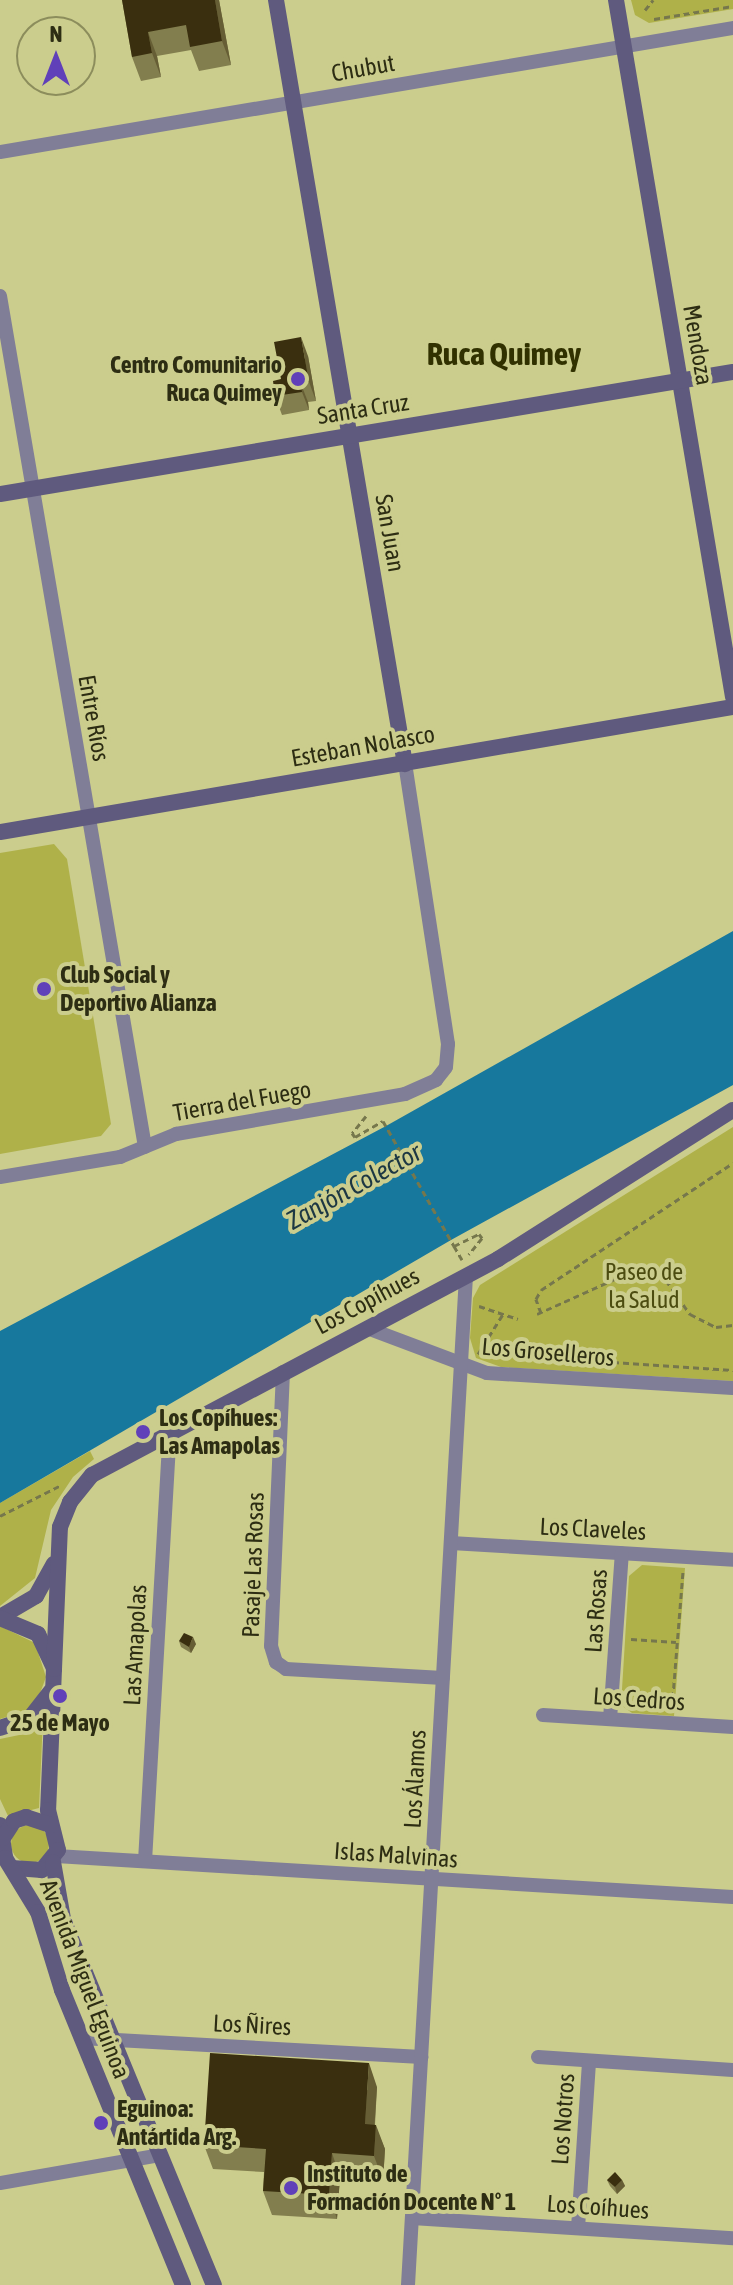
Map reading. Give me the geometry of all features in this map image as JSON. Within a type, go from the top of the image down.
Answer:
[{"type":"street","name":"San Juan","points":[[276,0],[405,764],[448,1044],[442,1074]]},
{"type":"street","name":"Mendoza","points":[[616,0],[733,697]]},
{"type":"street","name":"Chubut","points":[[0,152],[733,28]]},
{"type":"street","name":"Entre Ríos","points":[[0,296],[145,1147]]},
{"type":"street","name":"Santa Cruz","points":[[0,494],[733,372]]},
{"type":"street","name":"Esteban Nolasco","points":[[0,832],[733,707]]},
{"type":"street","name":"Tierra del Fuego","points":[[0,1177],[120,1157],[176,1134],[405,1094],[442,1074]]},
{"type":"street","name":"Los Copíhues","points":[[54,1673],[57,1555],[63,1518],[86,1480],[170,1431],[367,1328],[733,1110]]},
{"type":"street","name":"Los Álamos","points":[[408,2285],[465,1269]]},
{"type":"street","name":"Los Groselleros","points":[[367,1328],[461,1365],[494,1373],[733,1388]]},
{"type":"street","name":"Pasaje Las Rosas","points":[[283,1372],[271,1646],[276,1662],[286,1669],[443,1678]]},
{"type":"street","name":"Las Amapolas","points":[[145,1861],[170,1431]]},
{"type":"street","name":"Los Claveles","points":[[451,1543],[733,1560]]},
{"type":"street","name":"Las Rosas","points":[[610,1719],[622,1553]]},
{"type":"street","name":"Los Copíhues","points":[[0,1618],[36,1596],[57,1555]]},
{"type":"street","name":"Avenida Miguel Eguinoa","points":[[0,1618],[38,1634],[54,1673],[51,1825],[59,1843],[54,1859],[57,1902],[214,2285]]},
{"type":"street","points":[[0,1728],[37,1713],[54,1673]]},
{"type":"street","name":"Los Cedros","points":[[543,1715],[733,1727]]},
{"type":"street","name":"Avenida Miguel Eguinoa","points":[[51,1825],[26,1817],[14,1821],[1,1841],[42,1921],[81,2038],[183,2285]]},
{"type":"street","name":"Islas Malvinas","points":[[54,1859],[145,1861],[733,1897]]},
{"type":"street","name":"Avenida Miguel Eguinoa","points":[[15,1868],[35,1872],[54,1859]]},
{"type":"street","name":"Los Ñires","points":[[81,2038],[421,2057]]},
{"type":"street","points":[[538,2057],[733,2070]]},
{"type":"street","name":"Los Notros","points":[[578,2228],[589,2061]]},
{"type":"street","points":[[0,2183],[160,2155]]},
{"type":"street","name":"Los Coíhues","points":[[412,2218],[733,2238]]},
{"type":"path","points":[[645,10],[653,0]]},
{"type":"path","points":[[654,19],[733,6]]},
{"type":"path","points":[[386,1126],[451,1240]]},
{"type":"path","points":[[733,1163],[541,1290],[536,1299],[539,1314],[644,1266],[660,1272],[690,1314],[716,1327],[733,1325]]},
{"type":"path","points":[[454,1246],[465,1269]]},
{"type":"path","points":[[472,1303],[518,1319]]},
{"type":"path","points":[[476,1358],[503,1314]]},
{"type":"path","points":[[484,1344],[523,1356],[733,1370]]},
{"type":"path","points":[[659,1711],[673,1712],[684,1571],[669,1570]]},
{"type":"path","points":[[627,1652],[629,1625]]},
{"type":"path","points":[[628,1638],[677,1642]]},
{"type":"path","points":[[625,1678],[647,1710]]},
{"type":"green space","points":[[631,0],[733,0],[733,9],[649,23],[635,15]]},
{"type":"green space","name":"Club Social y Deportivo Alianza","points":[[54,844],[67,859],[111,1124],[101,1136],[0,1154],[0,853]]},
{"type":"green space","name":"Paseo de la Salud","points":[[733,1127],[733,1381],[501,1367],[476,1358],[470,1338],[473,1298],[480,1285]]},
{"type":"green space","points":[[90,1451],[94,1459],[73,1477],[51,1510],[35,1578],[0,1606],[0,1503]]},
{"type":"green space","points":[[642,1565],[685,1568],[674,1716],[632,1713],[621,1705],[629,1576]]},
{"type":"green space","points":[[0,1626],[35,1643],[46,1677],[39,1696],[26,1711],[0,1719]]},
{"type":"green space","points":[[43,1719],[39,1808],[8,1816],[0,1799],[0,1739],[24,1734]]},
{"type":"green space","points":[[30,1825],[44,1830],[49,1844],[44,1858],[30,1863],[16,1858],[11,1844],[16,1830]]},
{"type":"water","name":"Zanjón Colector","points":[[733,931],[733,1085],[451,1240],[0,1503],[0,1331],[386,1126]]},
{"type":"building","points":[[122,0],[215,0],[222,41],[190,47],[186,25],[148,32],[152,53],[132,57]]},
{"type":"building","points":[[301,337],[309,382],[301,384],[302,392],[275,396],[273,381],[281,379],[274,342]]},
{"type":"building","points":[[184,1633],[193,1637],[189,1647],[179,1641]]},
{"type":"building","points":[[210,2053],[369,2063],[365,2124],[376,2125],[374,2156],[332,2153],[329,2195],[263,2191],[266,2149],[204,2145]]},
{"type":"building","points":[[615,2172],[622,2180],[615,2187],[607,2180]]},
{"type":"place","name":"Centro Comunitario Ruca Quimey","points":[[298,379]]},
{"type":"place","name":"Club Social y Deportivo Alianza","points":[[44,989]]},
{"type":"place","name":"Los Copíhues: Las Amapolas","points":[[143,1432]]},
{"type":"place","name":"25 de Mayo","points":[[60,1696]]},
{"type":"place","name":"Eguinoa: Antártida Arg.","points":[[101,2123]]},
{"type":"place","name":"Instituto de Formación Docente N° 1","points":[[291,2188]]},
{"type":"district","name":"Ruca Quimey","points":[[504,354]]}]
